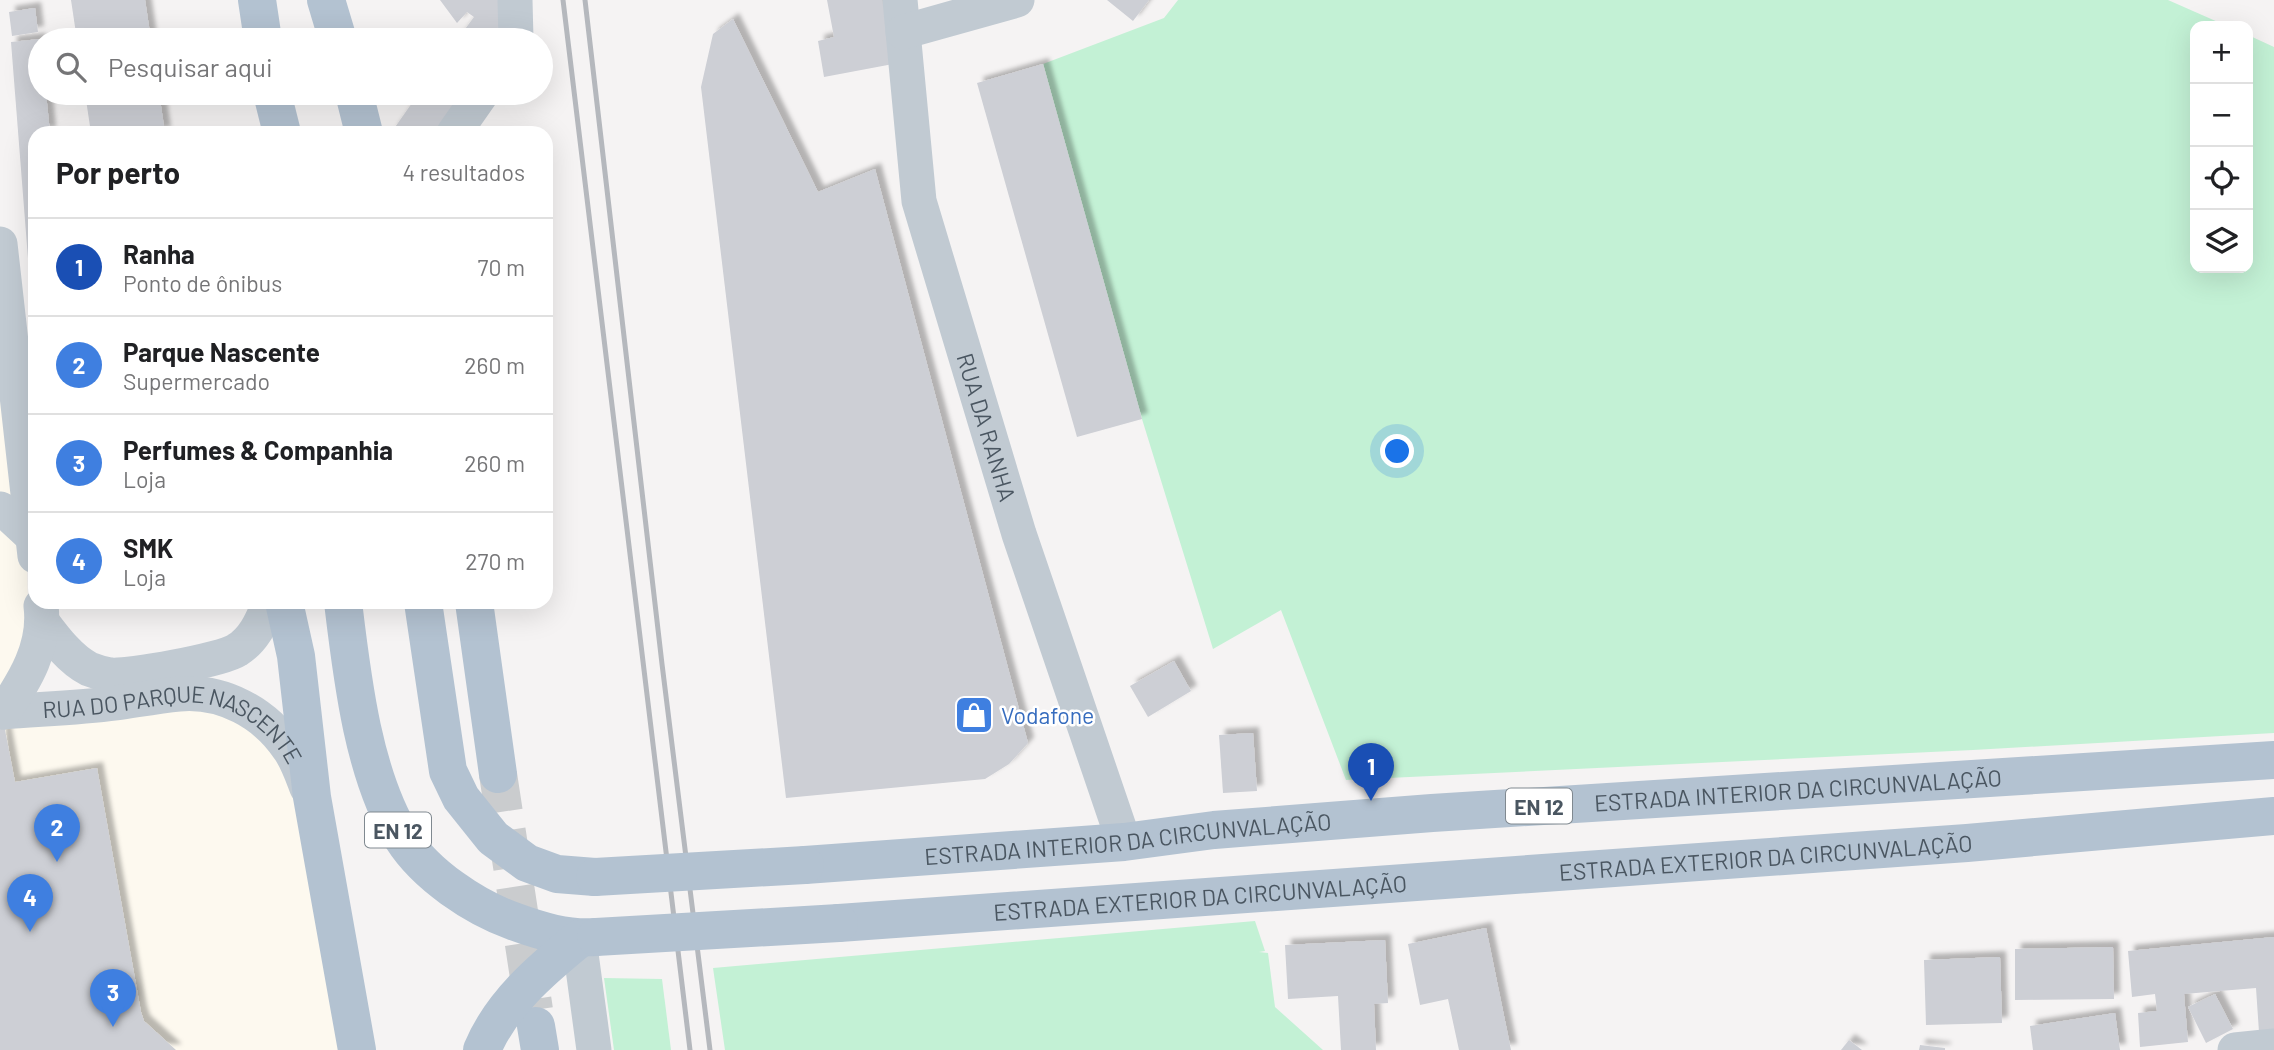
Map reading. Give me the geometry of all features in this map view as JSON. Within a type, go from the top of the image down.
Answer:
[{"type":"main road","points":[[257,0],[261,28]]},
{"type":"main road","points":[[323,0],[324,28]]},
{"type":"main road","points":[[323,0],[334,28]]},
{"type":"main road","points":[[268,126],[269,105]]},
{"type":"main road","points":[[274,105],[280,126]]},
{"type":"main road","points":[[332,105],[336,126]]},
{"type":"main road","points":[[357,105],[362,126]]},
{"type":"main road","points":[[286,609],[296,656],[312,797],[357,1050]]},
{"type":"main road","name":"ESTRADA EXTERIOR DA CIRCUNVALAÇÃO","points":[[344,609],[364,732],[387,810],[405,842],[433,872],[482,908],[539,930],[587,938],[839,923],[1954,844],[2274,816]]},
{"type":"main road","name":"ESTRADA INTERIOR DA CIRCUNVALAÇÃO","points":[[424,609],[448,771],[461,798],[493,838],[527,863],[557,874],[595,877],[805,864],[1124,842],[1214,830],[1432,813],[2274,760]]},
{"type":"main road","points":[[475,609],[498,774]]},
{"type":"main road","points":[[482,1050],[516,996],[587,938]]},
{"type":"street","points":[[515,0],[516,28]]},
{"type":"street","points":[[901,16],[1017,0]]},
{"type":"street","name":"RUA DA RANHA","points":[[901,16],[919,201],[1019,534],[1124,842]]},
{"type":"street","points":[[459,126],[474,105]]},
{"type":"street","points":[[0,243],[28,493]]},
{"type":"street","points":[[0,509],[6,512],[28,540]]},
{"type":"street","points":[[42,613],[58,643],[89,668],[111,675],[214,660],[237,651],[260,626],[267,609]]},
{"type":"street","name":"RUA DO PARQUE NASCENTE","points":[[42,613],[29,673],[3,712],[113,704],[181,693],[212,694],[234,702],[260,717],[276,731],[291,751],[312,797]]},
{"type":"street","points":[[587,938],[594,1050]]},
{"type":"shaded area","points":[[0,348],[26,521],[29,654],[10,692],[198,699],[283,748],[350,1050],[0,1050]]},
{"type":"green space","points":[[1178,0],[2168,0],[2216,21],[2190,21],[2190,273],[2253,273],[2253,37],[2274,47],[2274,733],[1346,780],[1281,610],[1213,649],[1142,419],[1043,64],[1164,18]]},
{"type":"green space","points":[[1255,921],[1265,951],[1259,952],[1268,953],[1275,1007],[1323,1050],[725,1050],[713,968]]},
{"type":"green space","points":[[604,978],[662,979],[671,1050],[614,1050]]},
{"type":"building","points":[[71,0],[145,0],[149,28],[75,28]]},
{"type":"building","points":[[440,0],[503,0],[502,28],[466,28],[474,17],[467,12],[457,23]]},
{"type":"building","points":[[827,0],[882,0],[893,64],[824,77],[818,41],[834,37]]},
{"type":"building","points":[[1107,0],[1149,0],[1133,21]]},
{"type":"building","points":[[35,8],[38,28],[28,28],[28,34],[12,36],[9,12]]},
{"type":"building","points":[[733,19],[818,192],[875,169],[1028,743],[1009,764],[985,779],[786,798],[701,87],[713,34]]},
{"type":"building","points":[[28,40],[28,105],[47,105],[49,126],[28,126],[28,259],[11,42]]},
{"type":"building","points":[[1043,64],[1142,419],[1077,437],[977,83]]},
{"type":"building","points":[[87,105],[161,105],[164,126],[90,126]]},
{"type":"building","points":[[411,105],[461,105],[445,126],[396,126]]},
{"type":"building","points":[[1174,661],[1191,691],[1148,717],[1130,686]]},
{"type":"building","points":[[0,704],[15,782],[97,768],[141,1012],[144,1021],[176,1050],[0,1050]]},
{"type":"building","points":[[1253,733],[1257,791],[1223,793],[1219,735]]},
{"type":"building","points":[[1486,928],[1511,1050],[1459,1050],[1448,999],[1420,1005],[1408,944]]},
{"type":"building","points":[[2274,937],[2274,1031],[2259,1032],[2256,988],[2184,994],[2188,1042],[2140,1047],[2138,1013],[2157,1011],[2155,994],[2132,997],[2128,951]]},
{"type":"building","points":[[1385,940],[1388,1003],[1374,1004],[1376,1050],[1341,1050],[1338,996],[1288,999],[1285,945]]},
{"type":"building","points":[[2113,947],[2114,999],[2015,1000],[2015,949]]},
{"type":"building","points":[[2000,957],[2002,1023],[1926,1025],[1924,960]]},
{"type":"building","points":[[2215,994],[2233,1029],[2206,1043],[2188,1007]]},
{"type":"building","points":[[2115,1013],[2120,1050],[2033,1050],[2030,1026]]},
{"type":"building","points":[[1849,1040],[1862,1050],[1841,1050]]},
{"type":"building","points":[[1920,1045],[1945,1048],[1945,1050],[1919,1050]]},
{"type":"tunnel","points":[[498,774],[534,1010]]},
{"type":"railway","points":[[563,0],[690,1050]]},
{"type":"railway","points":[[585,0],[710,1050]]},
{"type":"place","name":"Vodafone","points":[[974,715]]},
{"type":"place","name":"Ranha","points":[[1371,801]]},
{"type":"place","name":"Parque Nascente","points":[[57,862]]},
{"type":"place","name":"SMK","points":[[30,932]]},
{"type":"place","name":"Perfumes & Companhia","points":[[113,1027]]}]
